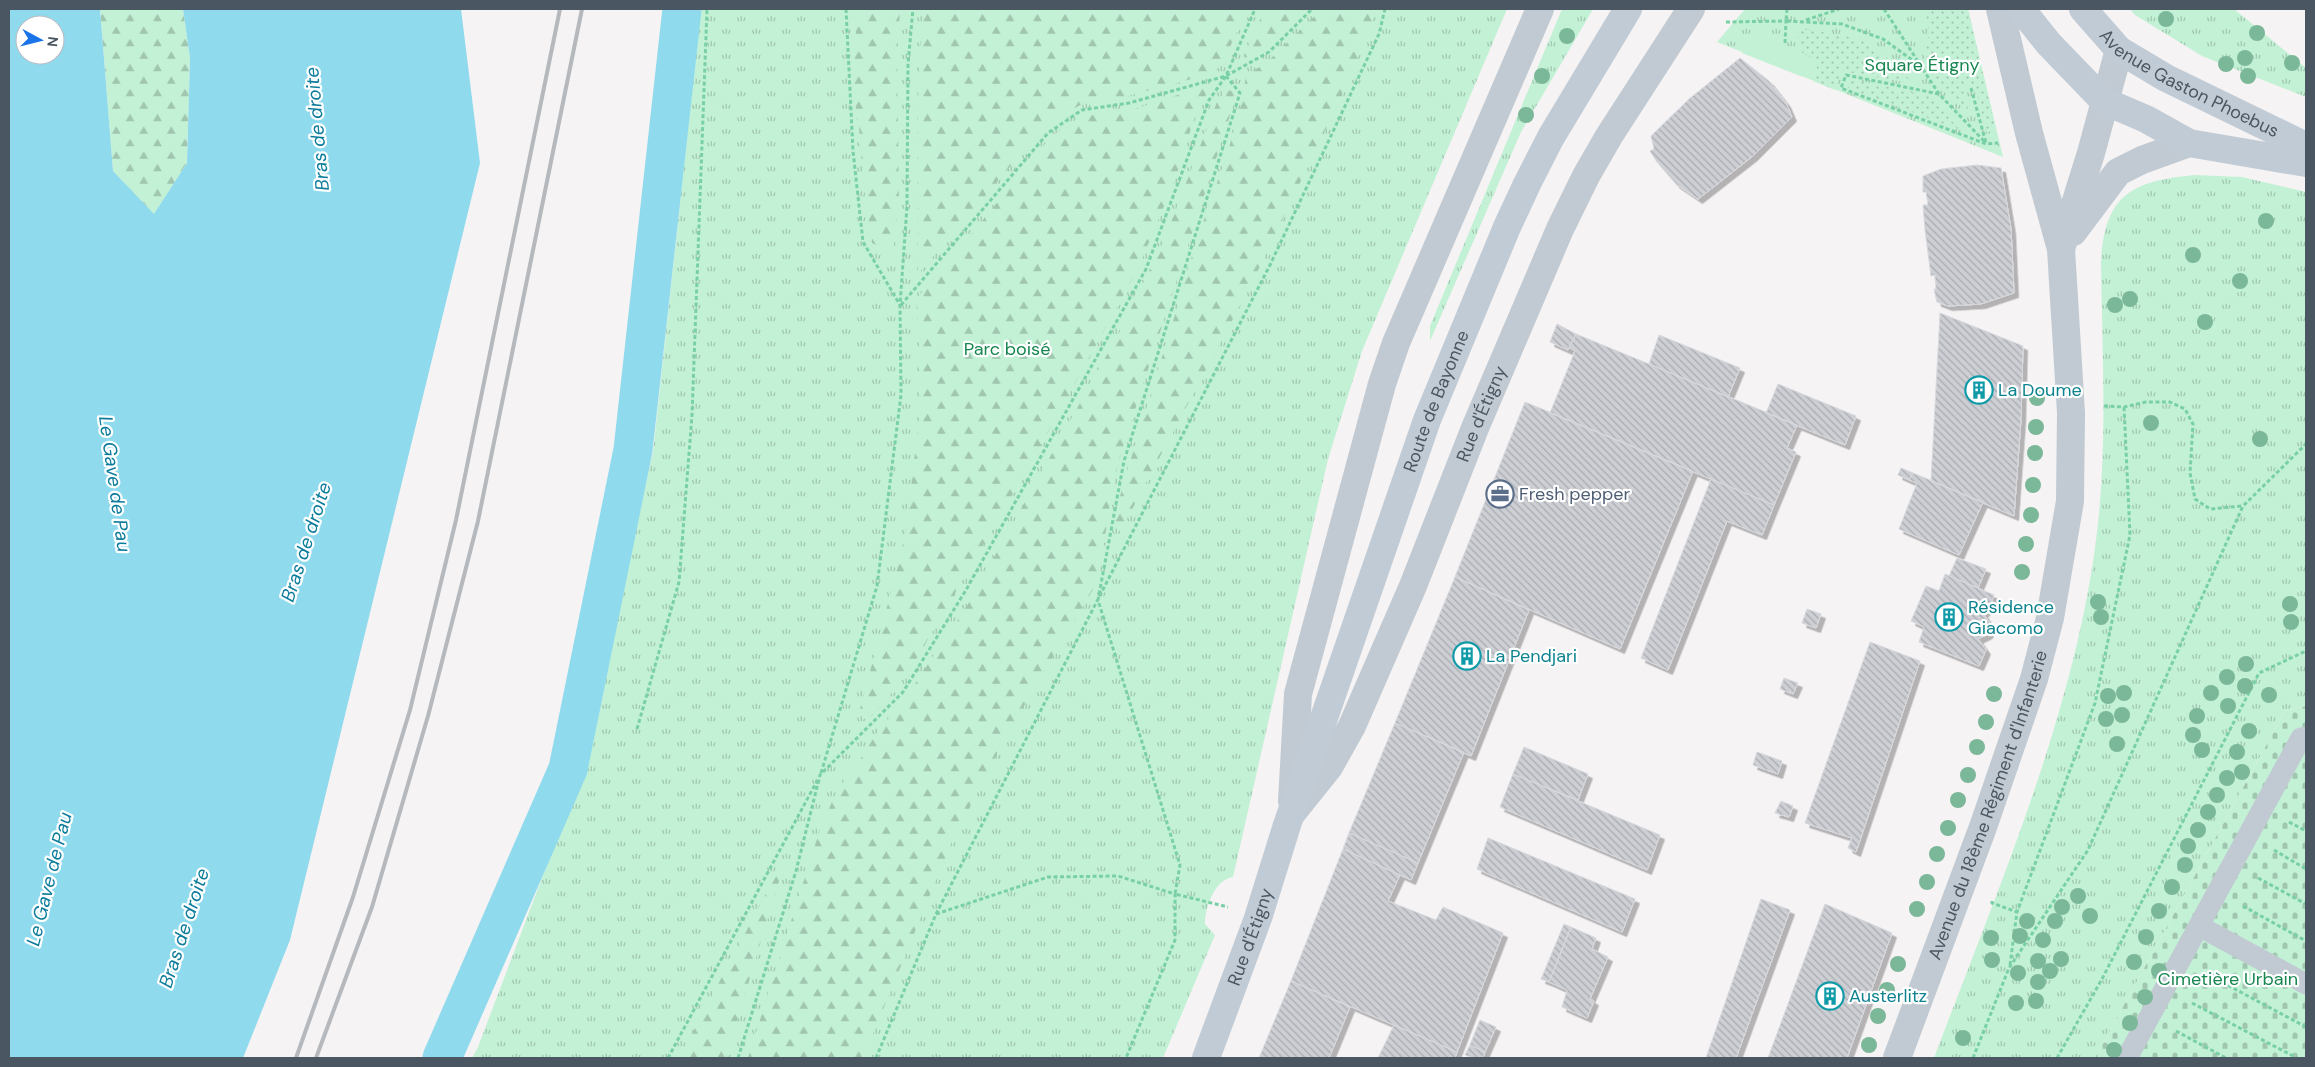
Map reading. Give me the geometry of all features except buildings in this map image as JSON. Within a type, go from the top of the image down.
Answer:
[{"type":"street","name":"Rue d'Étigny","points":[[1206,1058],[1258,918],[1291,814],[1298,694],[1382,384],[1396,343],[1540,9]]},
{"type":"street","name":"Route de Bayonne","points":[[1291,814],[1427,420],[1500,245],[1551,137],[1628,9]]},
{"type":"street","name":"Avenue du 18ème Régiment d'Infanterie","points":[[1897,1058],[1983,827],[2031,689],[2050,618],[2070,502],[2070,413],[2060,249],[2029,133],[2000,9]]},
{"type":"street","name":"Avenue Gaston Phoebus","points":[[2020,9],[2049,44],[2104,101],[2146,119],[2188,143],[2306,163]]},
{"type":"street","name":"Avenue Gaston Phoebus","points":[[2082,9],[2119,50],[2166,78],[2306,146]]},
{"type":"street","name":"Rue d'Étigny","points":[[1291,814],[1329,767],[1352,726],[1413,586],[1502,365],[1560,229],[1586,176],[1609,136],[1690,12]]},
{"type":"street","name":"Avenue du 18ème Régiment d'Infanterie","points":[[2060,249],[2092,152],[2119,50]]},
{"type":"street","points":[[2060,249],[2118,172],[2142,160],[2188,143]]},
{"type":"lane","points":[[2127,1058],[2248,836],[2304,738]]},
{"type":"lane","points":[[2199,926],[2306,984]]},
{"type":"path","points":[[637,729],[679,582],[692,415],[707,9]]},
{"type":"path","points":[[846,9],[853,151],[863,242],[900,305]]},
{"type":"path","points":[[738,1058],[796,871],[820,775],[877,586],[901,395],[900,305],[907,207],[908,64],[913,9]]},
{"type":"path","points":[[668,1058],[820,775],[903,692],[966,590],[1146,270],[1210,100],[1226,76],[1256,9]]},
{"type":"path","points":[[900,305],[1048,133],[1082,110],[1129,103],[1226,76],[1270,52],[1312,9]]},
{"type":"path","points":[[876,1058],[936,914],[1270,265],[1379,34],[1386,9]]},
{"type":"path","points":[[1785,42],[1787,9]]},
{"type":"path","points":[[1803,21],[1839,9]]},
{"type":"path","points":[[1884,9],[1939,94],[1986,144]]},
{"type":"path","points":[[1726,22],[1803,21],[1842,24],[1883,39],[1918,64]]},
{"type":"path","points":[[1939,94],[1846,75],[1840,88],[1986,144],[1999,143]]},
{"type":"path","points":[[1126,1058],[1175,940],[1175,894],[1180,865],[1098,600],[1124,461],[1240,93],[1226,76]]},
{"type":"path","points":[[1971,88],[1986,144]]},
{"type":"path","points":[[2097,405],[2124,407],[2146,402],[2170,402],[2185,409],[2193,424],[2190,473],[2195,499],[2210,509],[2243,506]]},
{"type":"path","points":[[2009,968],[2017,912],[2097,694],[2130,535],[2124,407]]},
{"type":"path","points":[[1973,1058],[2009,968],[2088,850],[2243,506],[2306,444]]},
{"type":"path","points":[[2057,1058],[2102,979],[2259,673],[2306,651]]},
{"type":"path","points":[[2248,836],[2306,869]]},
{"type":"path","points":[[2233,865],[2306,904]]},
{"type":"path","points":[[936,914],[1048,877],[1118,876],[1175,894],[1231,908]]},
{"type":"path","points":[[2218,892],[2306,940]]},
{"type":"path","points":[[1992,903],[2017,912]]},
{"type":"path","points":[[2180,960],[2306,1027]]},
{"type":"path","points":[[2165,988],[2298,1058]]},
{"type":"path","points":[[2150,1017],[2226,1058]]},
{"type":"green space","points":[[100,9],[183,9],[190,58],[187,163],[154,215],[113,171]]},
{"type":"green space","name":"Parc boisé","points":[[701,9],[1507,9],[1362,351],[1328,459],[1233,877],[1221,883],[1209,903],[1205,924],[1215,935],[1163,1058],[472,1058],[478,1047],[582,772],[653,452]]},
{"type":"green space","points":[[857,9],[900,9],[897,58],[899,199],[893,252],[872,243],[863,181],[859,127],[853,92]]},
{"type":"green space","points":[[924,9],[1247,9],[1222,65],[1210,74],[1121,98],[1082,104],[1053,121],[1027,147],[918,274],[918,108]]},
{"type":"green space","points":[[1265,9],[1303,9],[1258,51],[1245,58],[1244,55]]},
{"type":"green space","points":[[1322,9],[1377,9],[1352,74],[1252,283],[1120,532],[1115,520],[1122,488],[1189,265],[1235,129],[1246,75],[1266,63]]},
{"type":"green space","points":[[1562,9],[1593,9],[1521,132],[1430,341],[1430,326]]},
{"type":"green space","name":"Square Étigny","points":[[1745,9],[1968,9],[2003,157],[1717,42]]},
{"type":"green space","points":[[1924,9],[1968,9],[1996,131],[1986,132],[1975,84],[1962,85],[1968,109],[1966,110],[1936,85],[1933,77],[1922,64],[1928,36],[1928,23]]},
{"type":"green space","points":[[2130,9],[2234,9],[2306,68],[2306,97],[2202,56],[2135,15]]},
{"type":"green space","points":[[1797,29],[1844,36],[1869,44],[1895,65],[1910,80],[1909,83],[1842,71],[1835,90],[1813,81],[1819,60],[1801,52]]},
{"type":"green space","points":[[1750,32],[1811,57],[1803,77],[1742,53]]},
{"type":"green space","points":[[1851,79],[1929,96],[1960,130],[1848,88]]},
{"type":"green space","points":[[1196,89],[1206,89],[1208,92],[1201,102],[1193,122],[1175,180],[1139,266],[1035,456],[917,658],[882,706],[870,717],[864,719],[859,713],[906,529],[919,419],[919,344],[916,299],[1050,138],[1071,122],[1087,116],[1135,109]]},
{"type":"green space","points":[[1226,90],[1233,91],[1235,100],[1120,456],[1110,502],[1099,579],[1008,733],[953,839],[863,1058],[748,1058],[821,826],[837,791],[880,728],[900,706],[967,606],[1119,333],[1165,238],[1217,102]]},
{"type":"green space","points":[[2195,175],[2242,177],[2306,192],[2306,706],[2285,711],[2095,1058],[1934,1058],[2034,791],[2075,653],[2089,584],[2099,514],[2103,451],[2101,262],[2109,221],[2116,206],[2126,195],[2139,187],[2154,182]]},
{"type":"green space","name":"Cimetière Urbain","points":[[2306,706],[2306,1058],[2095,1058],[2285,711]]},
{"type":"green space","points":[[787,854],[726,1058],[679,1058]]},
{"type":"water","points":[[9,9],[100,9],[113,171],[154,214],[187,163],[190,58],[183,9],[461,9],[480,163],[290,940],[243,1058],[9,1058]]},
{"type":"waterway","points":[[442,1058],[568,769],[633,450],[682,9]]},
{"type":"railway","points":[[296,1058],[353,897],[410,710],[456,520],[560,9]]},
{"type":"railway","points":[[316,1058],[372,907],[428,716],[478,521],[582,9]]},
{"type":"place","name":"La Doume","points":[[1979,390]]},
{"type":"place","name":"Fresh pepper","points":[[1500,494]]},
{"type":"place","name":"Résidence Giacomo","points":[[1949,617]]},
{"type":"place","name":"La Pendjari","points":[[1467,656]]},
{"type":"place","name":"Austerlitz","points":[[1830,996]]},
{"type":"water label","name":"Bras de droite","points":[[317,129]]},
{"type":"water label","name":"Le Gave de Pau","points":[[115,484]]},
{"type":"water label","name":"Bras de droite","points":[[306,542]]},
{"type":"water label","name":"Le Gave de Pau","points":[[49,879]]},
{"type":"water label","name":"Bras de droite","points":[[184,928]]}]
